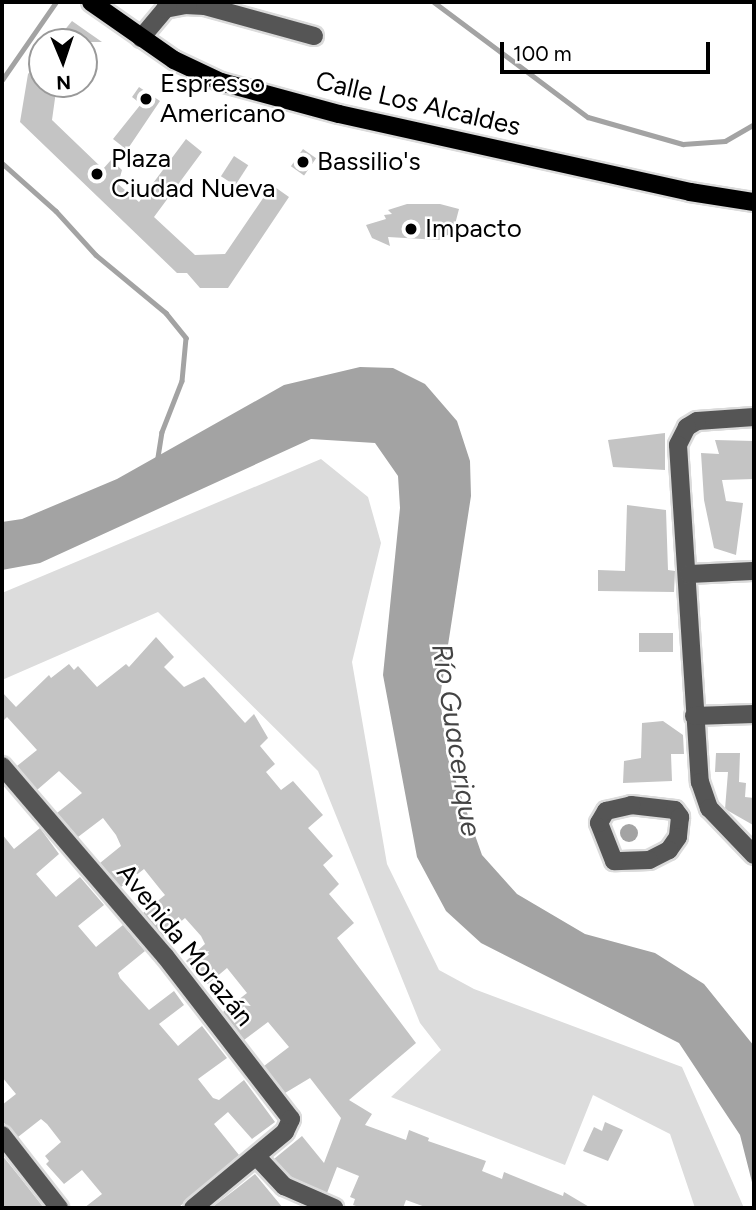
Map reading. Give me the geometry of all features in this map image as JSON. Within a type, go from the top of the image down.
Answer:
[{"type":"main road","name":"Calle Los Alcaldes","points":[[91,2],[141,38],[221,82],[281,100],[690,192],[754,202]]},
{"type":"street","points":[[141,38],[165,9],[185,5],[205,6],[314,36]]},
{"type":"street","points":[[754,417],[697,421],[681,435],[694,716],[700,782],[709,808],[754,855]]},
{"type":"street","points":[[688,574],[754,571]]},
{"type":"street","points":[[694,716],[754,714]]},
{"type":"street","name":"Avenida Morazán","points":[[2,766],[165,956],[291,1119],[290,1126],[257,1157]]},
{"type":"street","points":[[631,805],[676,810],[680,817],[678,837],[669,850],[649,860],[614,861],[601,836],[599,823],[606,811],[631,805]]},
{"type":"street","points":[[680,817],[709,808]]},
{"type":"street","points":[[3,1138],[59,1208]]},
{"type":"street","points":[[193,1208],[257,1157],[284,1186],[334,1208]]},
{"type":"shaded area","points":[[360,367],[393,368],[425,384],[457,421],[470,461],[471,496],[440,697],[447,756],[482,855],[517,894],[585,934],[655,953],[704,984],[754,1046],[754,1190],[740,1135],[679,1043],[481,943],[446,911],[417,857],[383,675],[400,508],[398,476],[375,443],[311,439],[40,563],[2,570],[2,522],[22,519],[117,479],[284,385]]},
{"type":"shaded area","points":[[321,459],[368,497],[381,543],[352,662],[387,864],[439,970],[474,989],[682,1067],[744,1208],[695,1208],[670,1134],[593,1095],[565,1165],[391,1097],[441,1050],[420,1023],[318,771],[158,612],[2,680],[2,593]]},
{"type":"shaded area","points":[[629,824],[635,827],[638,833],[635,839],[629,842],[623,839],[620,833],[623,827]]},
{"type":"building","points":[[72,21],[82,28],[66,28]]},
{"type":"building","name":"Plaza Ciudad Nueva","points":[[28,74],[28,98],[55,98],[52,120],[103,169],[111,160],[122,170],[118,184],[139,202],[186,139],[202,152],[154,217],[195,255],[225,254],[272,185],[289,197],[228,288],[200,288],[187,273],[177,273],[20,122]]},
{"type":"building","points":[[139,87],[160,101],[127,150],[113,139],[141,104],[132,97]]},
{"type":"building","name":"Bassilio's","points":[[303,149],[316,158],[304,175],[291,166]]},
{"type":"building","points":[[234,156],[248,165],[235,185],[221,176]]},
{"type":"building","name":"Impacto","points":[[407,204],[440,204],[459,209],[453,232],[439,240],[388,237],[390,246],[372,238],[366,225],[386,219],[384,215],[392,214],[388,210]]},
{"type":"building","points":[[665,433],[665,470],[613,467],[608,440]]},
{"type":"building","points":[[715,440],[754,441],[754,479],[722,480],[726,501],[743,503],[736,555],[714,548],[704,500],[701,453],[719,454]]},
{"type":"building","points":[[627,505],[666,510],[668,570],[675,571],[674,592],[598,591],[598,570],[625,571]]},
{"type":"building","points":[[639,633],[673,633],[673,652],[639,652]]},
{"type":"building","points":[[156,637],[174,657],[164,667],[184,687],[204,677],[245,723],[254,714],[268,738],[260,746],[275,764],[266,772],[281,790],[293,781],[323,815],[308,828],[333,856],[323,865],[339,884],[329,894],[354,923],[337,938],[416,1043],[349,1100],[372,1114],[365,1125],[406,1140],[409,1130],[429,1138],[428,1141],[486,1161],[482,1171],[502,1179],[504,1172],[563,1196],[564,1192],[591,1208],[428,1208],[406,1200],[403,1208],[362,1208],[353,1205],[355,1199],[350,1197],[359,1176],[337,1167],[327,1193],[291,1177],[274,1159],[302,1136],[324,1163],[341,1118],[310,1078],[285,1093],[264,1066],[289,1047],[268,1022],[244,1040],[223,1012],[247,993],[227,968],[208,984],[186,961],[205,944],[185,918],[163,937],[143,913],[165,895],[144,869],[121,887],[100,863],[121,846],[116,835],[103,818],[78,837],[57,813],[82,793],[59,771],[37,790],[17,766],[37,750],[7,717],[2,722],[2,692],[16,707],[49,675],[51,678],[69,664],[74,670],[78,666],[97,687],[126,664],[129,667]]},
{"type":"building","points":[[663,721],[683,735],[684,754],[671,754],[672,781],[623,783],[624,761],[641,758],[642,723]]},
{"type":"building","points":[[716,753],[740,753],[739,782],[746,783],[745,797],[754,798],[753,825],[725,809],[728,772],[715,772]]},
{"type":"building","points":[[40,828],[59,854],[36,874],[56,897],[80,877],[104,905],[78,926],[96,947],[123,925],[145,951],[118,973],[120,978],[149,1010],[174,991],[184,1005],[159,1024],[178,1046],[202,1026],[227,1058],[198,1079],[213,1098],[219,1100],[244,1080],[275,1122],[252,1139],[228,1112],[214,1124],[239,1155],[178,1208],[84,1208],[102,1194],[82,1170],[64,1184],[46,1164],[49,1161],[45,1156],[61,1142],[47,1124],[41,1119],[18,1137],[2,1121],[2,1105],[16,1094],[2,1077],[2,834],[14,849]]},
{"type":"building","points":[[605,1122],[623,1130],[608,1161],[583,1151],[594,1127],[602,1131]]},
{"type":"building","points":[[2,1155],[19,1176],[44,1208],[2,1208]]},
{"type":"building","points":[[255,1174],[283,1208],[211,1208],[236,1189]]},
{"type":"waterway","points":[[2,80],[56,2]]},
{"type":"waterway","points":[[434,2],[588,117],[683,144],[725,141],[754,124]]},
{"type":"waterway","points":[[2,163],[56,211],[96,255],[166,313],[186,338],[182,381],[162,432],[158,458]]},
{"type":"place","name":"Espresso Americano","points":[[146,99]]},
{"type":"place","name":"Bassilio's","points":[[303,162]]},
{"type":"place","name":"Plaza Ciudad Nueva","points":[[97,174]]},
{"type":"place","name":"Impacto","points":[[411,229]]},
{"type":"water label","name":"Río Guacerique","points":[[457,740]]}]
